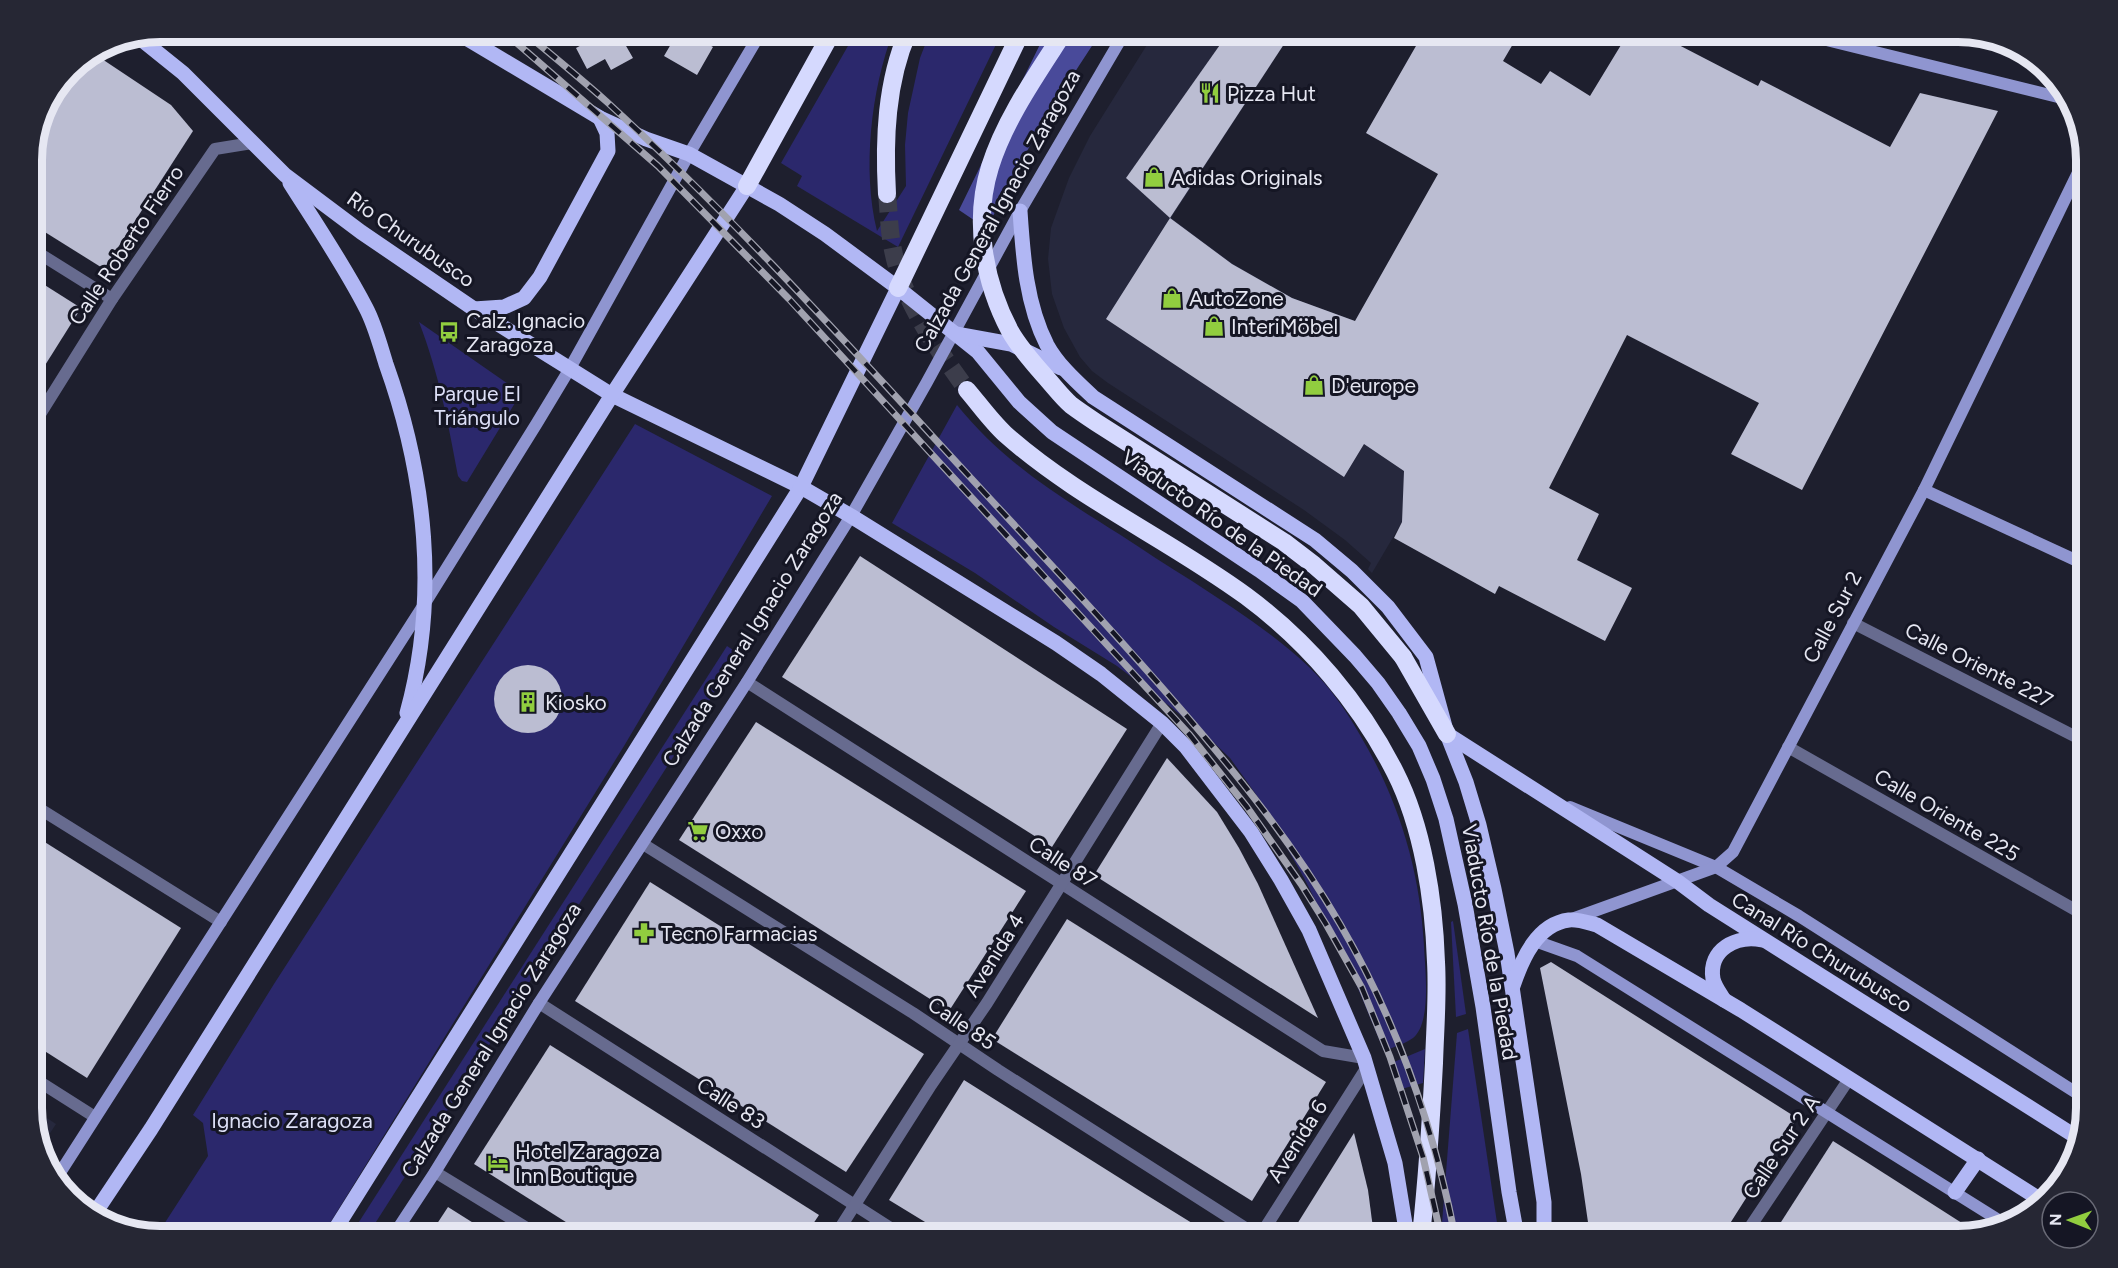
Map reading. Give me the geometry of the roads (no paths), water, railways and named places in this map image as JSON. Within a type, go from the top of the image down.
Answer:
[{"type":"highway","points":[[747,186],[826,42]]},
{"type":"highway","points":[[887,194],[888,106],[905,42]]},
{"type":"highway","name":"Calzada General Ignacio Zaragoza","points":[[898,288],[1016,42]]},
{"type":"highway","points":[[1058,42],[1011,120],[990,167],[981,212],[986,262],[1000,309],[1011,332],[1036,367],[1070,404],[1284,542],[1339,584],[1403,657],[1447,734]]},
{"type":"highway","points":[[967,390],[1004,433],[1043,464],[1246,596],[1294,636],[1343,690],[1371,730],[1396,774],[1418,837],[1434,924],[1437,996],[1428,1163],[1422,1226]]},
{"type":"main road","points":[[473,42],[600,118],[646,139],[688,153],[779,204],[825,234],[898,288],[953,334],[1011,344],[1065,370]]},
{"type":"main road","points":[[61,1171],[425,603],[569,370],[688,153],[755,42]]},
{"type":"main road","name":"Calzada General Ignacio Zaragoza","points":[[400,1226],[539,1003],[747,682],[851,516],[1020,211],[1119,42]]},
{"type":"main road","points":[[1835,42],[2057,97]]},
{"type":"main road","name":"Río Churubusco","points":[[146,43],[183,73],[285,175],[361,232],[474,309],[612,395],[801,487],[851,516]]},
{"type":"main road","points":[[474,309],[504,307],[524,298],[540,277],[608,151],[607,134],[600,118]]},
{"type":"main road","points":[[285,175],[367,309],[400,403],[413,459],[425,554],[425,603],[415,682],[402,730]]},
{"type":"main road","name":"Calle Sur 2","points":[[1512,989],[1521,962],[1535,940],[1556,924],[1716,867],[1733,852],[1924,490],[2076,177]]},
{"type":"main road","points":[[98,1208],[151,1129],[612,395],[747,186]]},
{"type":"main road","points":[[1020,211],[1031,302],[1047,346],[1065,370],[1093,397],[1314,540],[1353,571],[1388,607],[1426,657],[1447,734],[1466,782],[1479,825],[1498,910],[1544,1203],[1544,1226]]},
{"type":"main road","name":"Calzada General Ignacio Zaragoza","points":[[337,1226],[801,487],[898,288]]},
{"type":"main road","name":"Viaducto Río de la Piedad","points":[[953,334],[978,352],[1019,402],[1052,432],[1302,601],[1354,656],[1399,713],[1419,746],[1433,779],[1457,862],[1481,997],[1515,1226]]},
{"type":"main road","points":[[1924,490],[2076,560]]},
{"type":"main road","points":[[851,516],[1056,643],[1101,674],[1162,723],[1186,747],[1218,786],[1251,832],[1281,880],[1327,968],[1365,1062],[1395,1163],[1405,1226]]},
{"type":"main road","name":"Canal Río Churubusco","points":[[1447,734],[1677,881],[1709,905],[1765,941],[2073,1135]]},
{"type":"main road","name":"Canal Río Churubusco","points":[[1547,798],[1716,867],[1799,916],[2076,1093]]},
{"type":"main road","points":[[1570,920],[1598,925],[1725,1001],[2036,1196]]},
{"type":"main road","points":[[1725,1001],[1713,978],[1713,969],[1720,952],[1736,940],[1746,938],[1765,941]]},
{"type":"main road","points":[[1535,940],[1577,956],[1997,1219]]},
{"type":"main road","points":[[1955,1192],[1978,1159]]},
{"type":"street","name":"Calle Roberto Fierro","points":[[42,411],[112,299],[215,149],[252,143]]},
{"type":"street","points":[[42,255],[112,299]]},
{"type":"street","name":"Calle Oriente 227","points":[[1853,623],[2076,737]]},
{"type":"street","name":"Calle 87","points":[[747,682],[1323,1051],[1365,1062]]},
{"type":"street","name":"Avenida 4","points":[[841,1226],[931,1085],[987,1003],[1162,723]]},
{"type":"street","name":"Calle Oriente 225","points":[[1788,747],[2076,910]]},
{"type":"street","points":[[42,810],[221,922]]},
{"type":"street","name":"Calle 85","points":[[643,844],[913,1013],[998,1070],[1243,1226]]},
{"type":"street","name":"Calle 83","points":[[539,1003],[888,1226]]},
{"type":"street","name":"Avenida 6","points":[[1265,1226],[1365,1062]]},
{"type":"street","name":"Calle Sur 2 A","points":[[1751,1226],[1849,1079]]},
{"type":"street","points":[[42,1083],[95,1117]]},
{"type":"street","points":[[435,1172],[524,1226]]},
{"type":"tunnel","points":[[887,194],[892,243],[905,288],[923,324],[967,390]]},
{"type":"railway","points":[[515,42],[658,166],[789,299],[1189,734],[1247,807],[1301,884],[1362,988],[1390,1057],[1423,1157],[1439,1226]]},
{"type":"railway","points":[[536,42],[655,146],[792,285],[1075,590],[1200,732],[1265,812],[1323,895],[1379,998],[1411,1076],[1424,1115],[1453,1226]]},
{"type":"place","name":"Pizza Hut","points":[[1210,93]]},
{"type":"place","name":"Adidas Originals","points":[[1154,177]]},
{"type":"place","name":"AutoZone","points":[[1172,298]]},
{"type":"place","name":"InteriMöbel","points":[[1214,326]]},
{"type":"place","name":"Calz. Ignacio Zaragoza","points":[[449,332]]},
{"type":"place","name":"D'europe","points":[[1314,385]]},
{"type":"place","name":"Kiosko","points":[[528,702]]},
{"type":"place","name":"Oxxo","points":[[698,831]]},
{"type":"place","name":"Tecno Farmacias","points":[[644,933]]},
{"type":"place","name":"Hotel Zaragoza Inn Boutique","points":[[498,1163]]},
{"type":"park label","name":"Parque El Triángulo","points":[[477,405]]},
{"type":"park label","name":"Ignacio Zaragoza","points":[[292,1120]]}]
